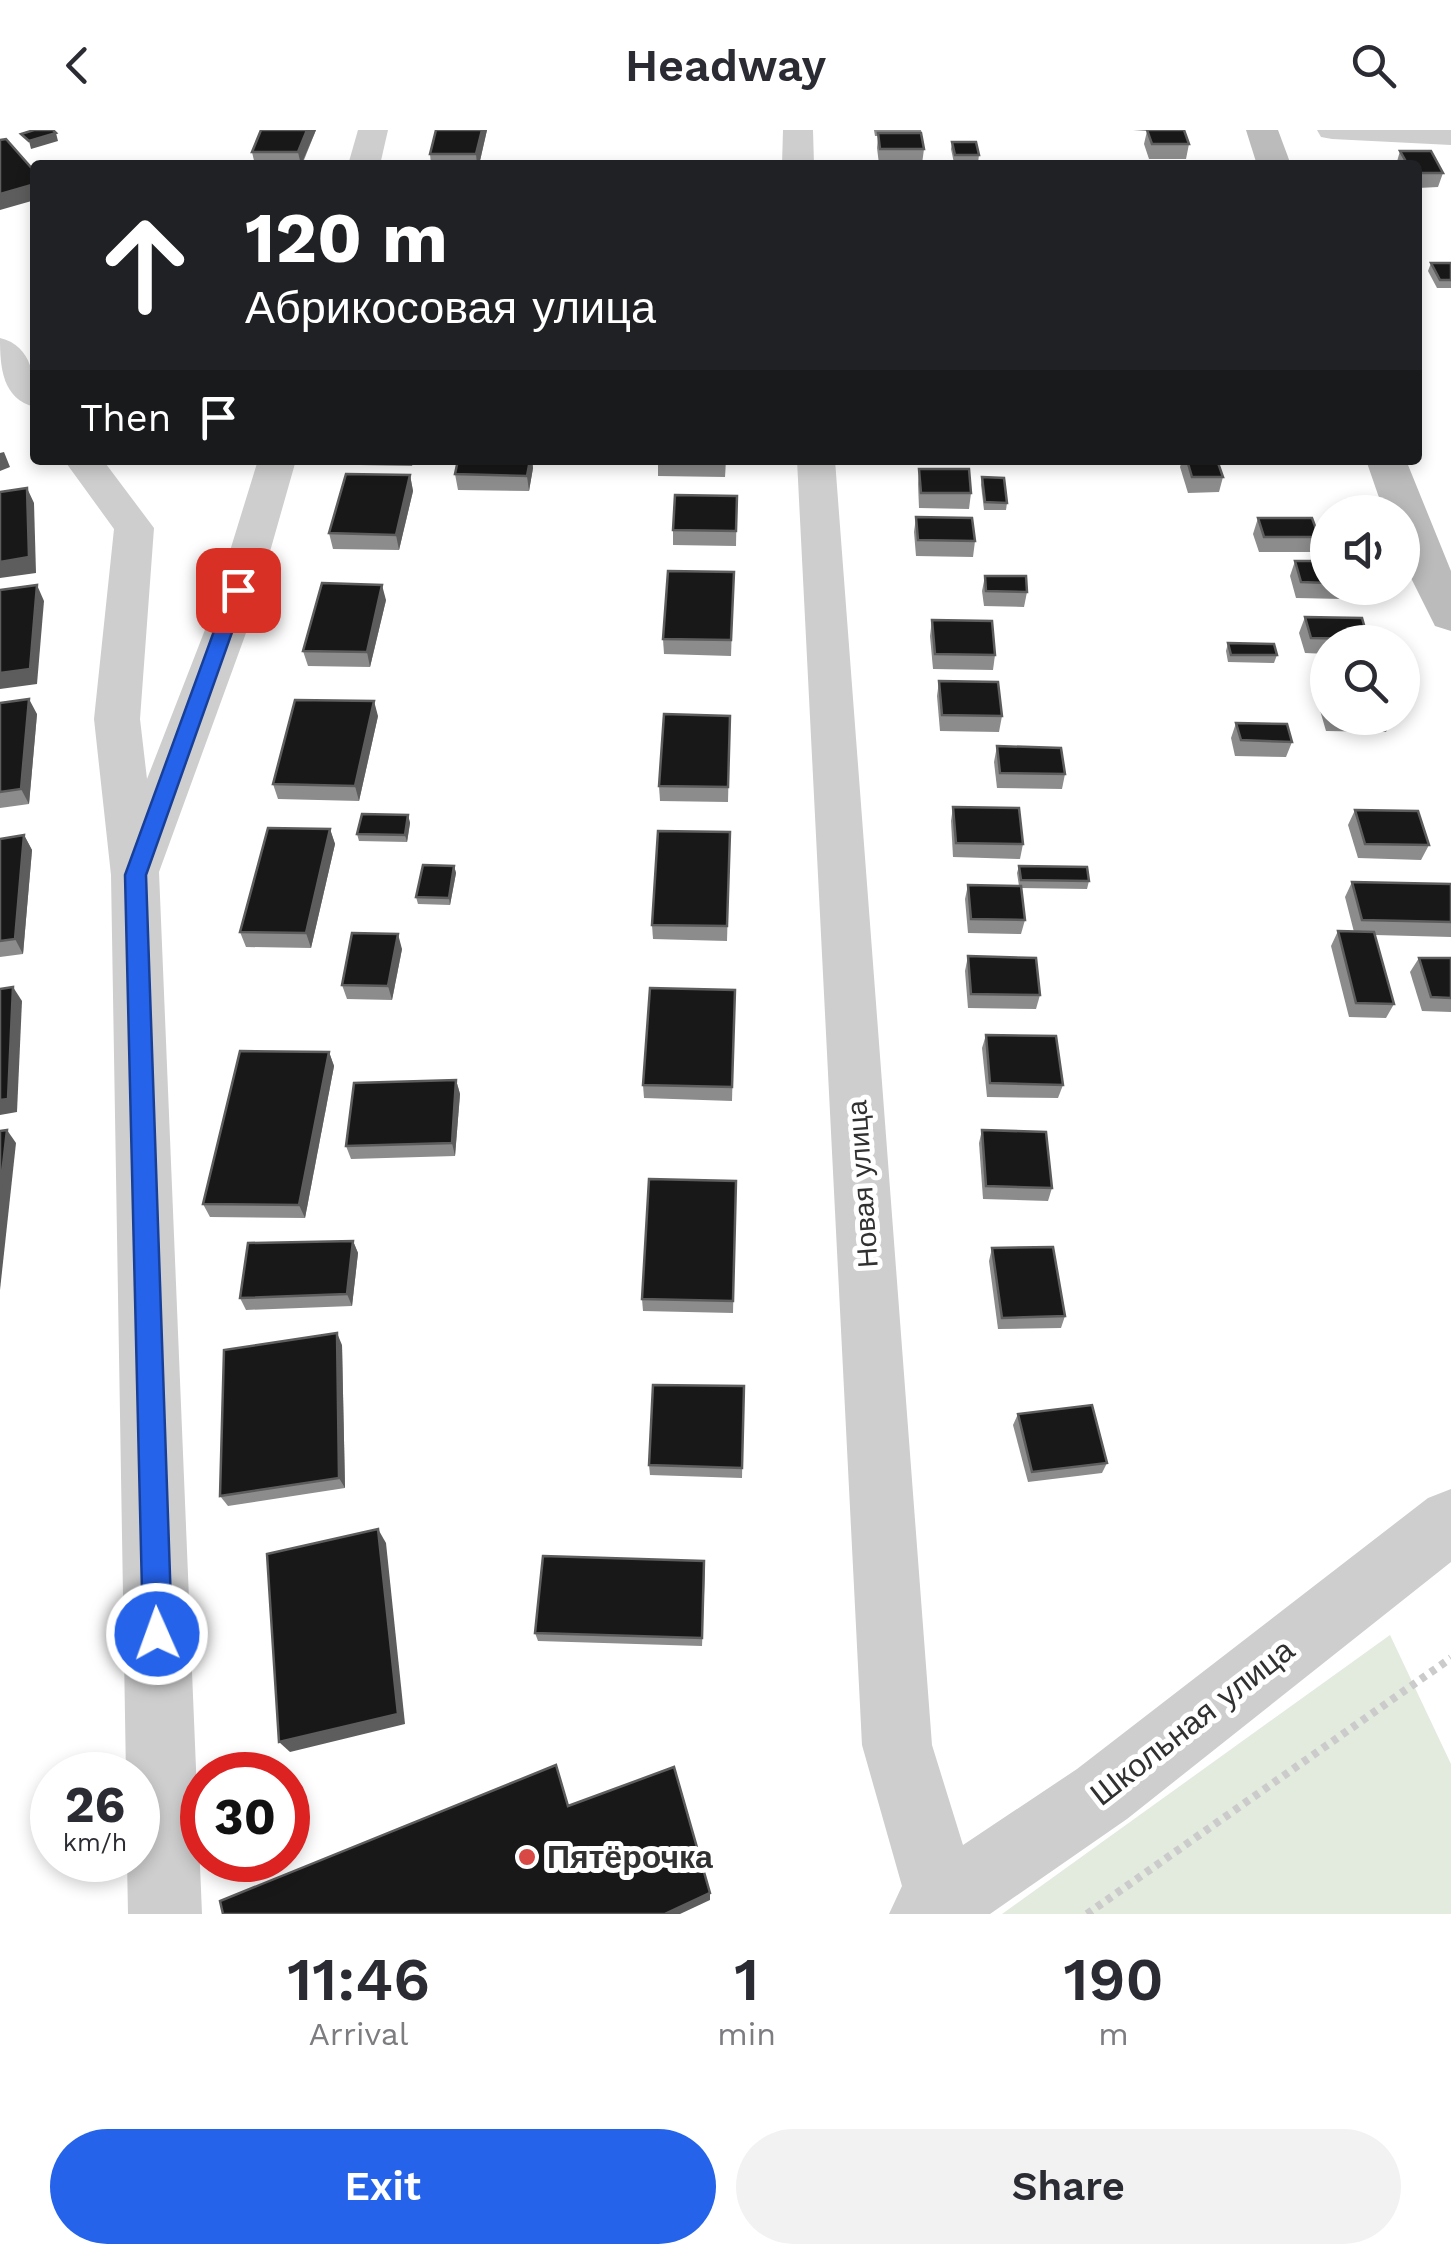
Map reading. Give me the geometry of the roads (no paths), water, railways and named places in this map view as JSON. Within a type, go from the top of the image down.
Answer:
[{"type":"main road","points":[[1262,130],[1272,160]]},
{"type":"main road","points":[[1388,465],[1420,552],[1451,616]]},
{"type":"street","points":[[365,160],[373,130]]},
{"type":"street","points":[[798,130],[798,160]]},
{"type":"street","points":[[1332,130],[1451,136]]},
{"type":"street","points":[[0,349],[30,389]]},
{"type":"street","points":[[87,465],[134,528],[117,719],[135,875],[165,1914]]},
{"type":"street","points":[[135,875],[228,622],[275,465]]},
{"type":"street","name":"Новая улица","points":[[816,465],[898,1746],[934,1908]]},
{"type":"street","name":"Школьная улица","points":[[934,1908],[1102,1794],[1451,1521]]},
{"type":"place","name":"Пятёрочка","points":[[527,1857]]}]
